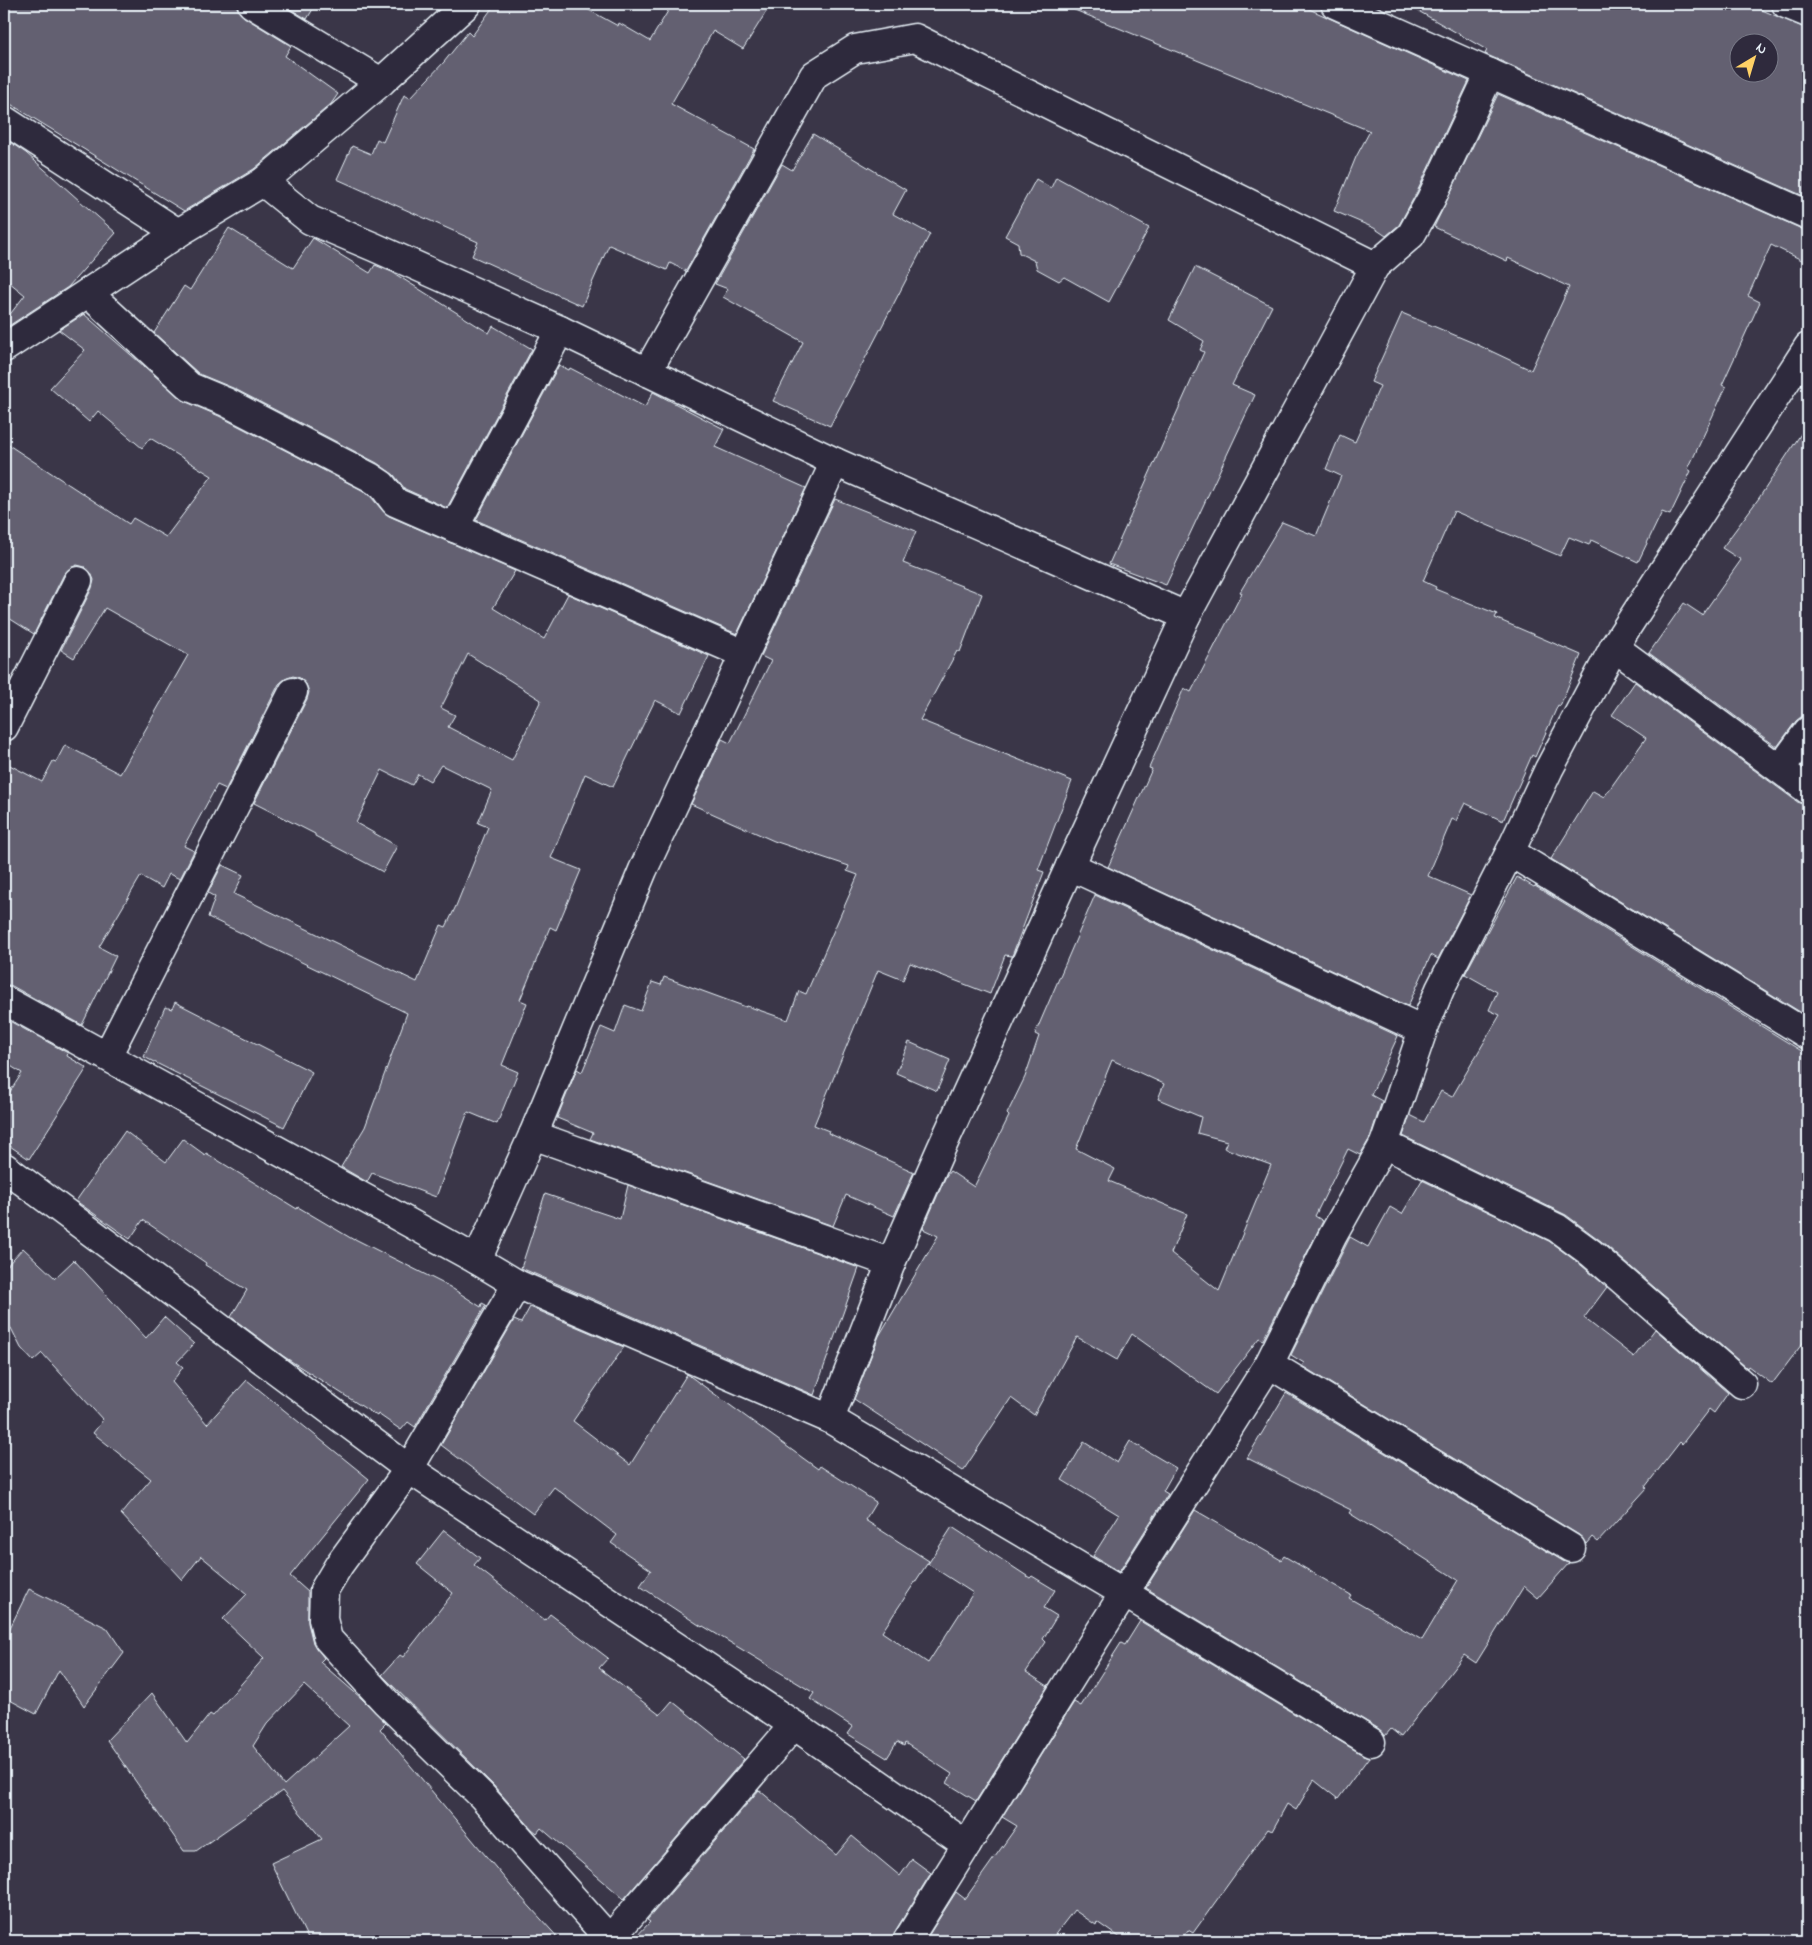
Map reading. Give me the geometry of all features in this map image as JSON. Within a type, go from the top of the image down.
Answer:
[{"type":"street","points":[[252,4],[381,82]]},
{"type":"street","points":[[4,348],[178,233],[263,182],[381,82],[467,4]]},
{"type":"street","points":[[1335,4],[1808,215]]},
{"type":"street","points":[[1786,4],[1808,13]]},
{"type":"street","points":[[647,372],[814,75],[856,49],[915,38],[1375,266]]},
{"type":"street","points":[[830,1419],[891,1264],[1070,866],[1186,616],[1375,266],[1411,235],[1490,73]]},
{"type":"street","points":[[4,120],[178,233]]},
{"type":"street","points":[[263,182],[310,220],[560,330],[835,462],[1186,616]]},
{"type":"street","points":[[88,293],[190,387],[226,402],[370,477],[382,485],[395,502],[744,654]]},
{"type":"street","points":[[454,528],[560,330]]},
{"type":"street","points":[[907,1941],[1124,1593],[1270,1364],[1332,1237],[1384,1144],[1423,1030],[1440,990],[1510,852],[1549,769],[1614,647],[1808,347]]},
{"type":"street","points":[[477,1260],[533,1136],[643,870],[835,462]]},
{"type":"street","points":[[4,727],[78,581]]},
{"type":"street","points":[[1614,647],[1808,790]]},
{"type":"street","points":[[107,1056],[293,692]]},
{"type":"street","points":[[1780,769],[1808,731]]},
{"type":"street","points":[[1510,852],[1808,1035]]},
{"type":"street","points":[[1070,866],[1423,1030]]},
{"type":"street","points":[[4,1000],[477,1260],[517,1284],[830,1419],[1371,1742]]},
{"type":"street","points":[[533,1136],[891,1264]]},
{"type":"street","points":[[1384,1144],[1557,1228],[1591,1253],[1742,1384]]},
{"type":"street","points":[[4,1167],[409,1469],[794,1725],[967,1845]]},
{"type":"street","points":[[517,1284],[409,1469],[339,1565],[324,1590],[323,1619],[328,1640],[386,1702],[482,1796],[610,1940],[794,1725]]},
{"type":"street","points":[[1270,1364],[1570,1548]]},
{"type":"building","points":[[4,4],[236,4],[239,12],[244,17],[291,46],[285,56],[338,94],[331,104],[254,169],[184,211],[4,100]]},
{"type":"building","points":[[282,4],[316,4],[307,19]]},
{"type":"building","points":[[495,4],[578,4],[618,26],[619,23],[650,41],[671,6],[668,4],[771,4],[743,49],[713,31],[671,104],[754,149],[686,271],[670,263],[667,270],[609,245],[582,306],[472,256],[478,242],[337,179],[352,146],[371,154],[377,139],[383,142],[404,95],[410,98],[444,62],[468,32],[472,36]]},
{"type":"building","points":[[1060,4],[1298,4],[1469,81],[1417,192],[1399,225],[1386,236],[1374,228],[1334,211],[1356,157],[1370,131]]},
{"type":"building","points":[[1406,4],[1748,4],[1808,28],[1808,198],[1485,54],[1487,50]]},
{"type":"building","points":[[1498,94],[1808,230],[1808,263],[1771,245],[1748,296],[1760,302],[1722,385],[1726,387],[1688,469],[1691,471],[1670,515],[1662,512],[1638,562],[1591,540],[1589,545],[1569,537],[1560,556],[1454,511],[1423,581],[1436,587],[1435,589],[1497,614],[1495,618],[1581,655],[1560,706],[1558,705],[1535,757],[1532,755],[1503,821],[1465,803],[1456,821],[1452,819],[1428,876],[1471,895],[1438,959],[1431,955],[1408,1006],[1108,867],[1152,769],[1149,768],[1184,688],[1191,692],[1242,593],[1240,592],[1282,522],[1316,536],[1341,476],[1326,469],[1340,435],[1355,442],[1380,386],[1371,382],[1402,313],[1476,344],[1531,370],[1569,287],[1508,258],[1507,261],[1434,227]]},
{"type":"building","points":[[813,134],[906,190],[893,214],[930,234],[830,426],[773,401],[803,342],[723,297],[728,289],[715,284],[782,164],[792,170]]},
{"type":"building","points":[[4,138],[26,153],[116,233],[68,287],[4,329],[4,322],[25,295],[4,278]]},
{"type":"building","points":[[1056,177],[1149,228],[1109,302],[1064,277],[1059,281],[1037,269],[1035,261],[1019,253],[1018,243],[1005,236],[1036,179],[1051,188]]},
{"type":"building","points":[[229,228],[293,268],[313,238],[370,273],[375,265],[392,272],[489,333],[493,326],[532,349],[447,508],[405,489],[394,475],[377,463],[233,388],[199,374],[154,333],[184,286],[190,290]]},
{"type":"building","points":[[1195,267],[1272,306],[1232,385],[1255,395],[1166,585],[1109,564],[1204,352],[1200,350],[1204,341],[1169,320]]},
{"type":"building","points":[[84,314],[184,401],[219,416],[362,490],[389,516],[515,571],[493,608],[544,639],[568,594],[709,656],[681,713],[655,700],[613,787],[585,774],[551,858],[581,870],[556,930],[550,927],[520,1000],[527,1003],[502,1065],[518,1072],[497,1124],[468,1112],[436,1197],[372,1173],[367,1182],[341,1167],[365,1127],[407,1013],[208,917],[215,897],[208,893],[222,865],[243,875],[234,894],[417,982],[441,925],[446,927],[456,906],[488,827],[478,823],[492,790],[441,765],[430,781],[418,774],[412,785],[382,770],[356,823],[397,846],[383,872],[254,803],[307,699],[309,692],[306,684],[300,678],[293,676],[279,684],[226,789],[217,785],[184,846],[194,851],[180,879],[169,874],[162,888],[141,876],[99,947],[116,956],[82,1025],[12,986],[4,984],[4,762],[42,782],[53,761],[56,762],[65,745],[120,774],[188,655],[105,608],[74,658],[61,650],[92,588],[94,580],[91,573],[85,567],[77,565],[70,568],[64,574],[34,634],[4,615],[4,442],[129,524],[133,518],[166,537],[212,476],[150,438],[142,448],[98,411],[89,422],[50,388],[85,350],[59,330]],"holes":[[[468,654],[541,700],[512,760],[448,727],[455,715],[441,708]]]},
{"type":"building","points":[[559,365],[569,370],[570,368],[645,407],[653,392],[724,429],[715,447],[806,488],[737,634],[476,520]]},
{"type":"building","points":[[1808,423],[1808,716],[1801,717],[1796,721],[1777,747],[1649,653],[1684,603],[1702,615],[1741,560],[1722,548],[1759,498]]},
{"type":"building","points":[[835,499],[916,531],[903,563],[982,594],[960,652],[957,651],[920,720],[1072,781],[1038,870],[1044,872],[1012,956],[1005,955],[990,994],[910,963],[903,980],[878,970],[814,1125],[914,1172],[894,1216],[846,1195],[833,1226],[590,1139],[593,1133],[557,1118],[577,1069],[582,1072],[601,1027],[615,1033],[625,1005],[641,1011],[652,982],[661,985],[664,977],[788,1020],[799,991],[806,994],[858,875],[847,871],[849,866],[774,841],[691,804],[722,739],[730,743],[771,661],[761,656]]},
{"type":"building","points":[[1635,682],[1799,803],[1808,805],[1808,1011],[1805,1015],[1551,859],[1593,791],[1604,797],[1646,738],[1612,715]]},
{"type":"building","points":[[1517,877],[1535,886],[1808,1055],[1808,1336],[1772,1384],[1748,1366],[1747,1368],[1601,1241],[1566,1215],[1403,1136],[1410,1115],[1424,1122],[1441,1091],[1452,1097],[1500,1015],[1489,1010],[1497,992],[1465,974]]},
{"type":"building","points":[[1095,895],[1398,1036],[1371,1095],[1382,1101],[1370,1138],[1360,1155],[1348,1149],[1315,1216],[1323,1221],[1263,1340],[1259,1338],[1216,1394],[1132,1334],[1117,1360],[1077,1337],[1034,1415],[1011,1398],[963,1471],[854,1399],[879,1336],[938,1236],[923,1229],[946,1176],[950,1171],[974,1187],[1009,1116],[1007,1114],[1025,1077],[1039,1036],[1035,1034]],"holes":[[[1112,1060],[1164,1084],[1158,1099],[1201,1117],[1197,1133],[1227,1141],[1224,1148],[1271,1165],[1219,1291],[1171,1253],[1187,1214],[1109,1181],[1115,1169],[1076,1149]]]},
{"type":"building","points":[[175,1002],[312,1072],[284,1127],[144,1057],[165,1007],[172,1009]]},
{"type":"building","points":[[4,1018],[68,1053],[67,1056],[87,1068],[29,1159],[4,1142],[4,1101],[22,1073],[4,1062]]},
{"type":"building","points":[[909,1042],[950,1060],[937,1091],[896,1073]]},
{"type":"building","points":[[125,1131],[166,1162],[183,1139],[205,1155],[206,1153],[297,1209],[298,1207],[354,1240],[450,1287],[481,1307],[482,1303],[486,1305],[415,1427],[408,1422],[401,1430],[378,1414],[377,1416],[283,1356],[231,1317],[247,1290],[205,1265],[206,1263],[143,1220],[130,1239],[76,1201]]},
{"type":"building","points":[[1422,1180],[1549,1241],[1581,1265],[1607,1287],[1584,1318],[1634,1357],[1655,1329],[1728,1393],[1714,1413],[1709,1409],[1682,1444],[1680,1442],[1645,1487],[1647,1488],[1598,1542],[1592,1537],[1586,1544],[1579,1535],[1302,1366],[1304,1363],[1291,1355],[1350,1237],[1368,1247],[1390,1207],[1402,1214]]},
{"type":"building","points":[[628,1185],[859,1268],[814,1395],[521,1268],[545,1194],[620,1219]]},
{"type":"building","points":[[23,1248],[55,1278],[74,1260],[146,1338],[164,1317],[194,1344],[177,1362],[183,1367],[172,1382],[207,1424],[247,1380],[369,1479],[290,1576],[308,1592],[308,1623],[313,1643],[324,1658],[320,1662],[386,1723],[380,1729],[511,1886],[561,1941],[309,1941],[271,1863],[322,1839],[282,1791],[196,1851],[184,1851],[107,1740],[152,1693],[187,1743],[210,1714],[213,1716],[264,1658],[223,1619],[247,1594],[201,1556],[182,1580],[121,1514],[151,1479],[93,1433],[103,1420],[42,1353],[33,1361],[21,1348],[11,1328],[4,1321],[4,1269]],"holes":[[[304,1685],[349,1726],[284,1785],[253,1746],[267,1724]]]},
{"type":"building","points":[[530,1307],[624,1347],[573,1421],[630,1465],[687,1374],[818,1469],[820,1466],[876,1502],[865,1520],[929,1561],[882,1632],[928,1663],[973,1593],[928,1564],[952,1527],[1030,1578],[1032,1576],[1055,1590],[1044,1608],[1057,1616],[1043,1639],[1046,1642],[1026,1672],[1048,1686],[976,1801],[947,1783],[952,1774],[905,1743],[904,1746],[897,1742],[887,1758],[848,1734],[853,1727],[810,1699],[814,1693],[702,1627],[640,1586],[651,1570],[611,1543],[617,1535],[554,1487],[533,1514],[441,1445],[514,1320],[521,1323]]},
{"type":"building","points":[[1286,1393],[1569,1563],[1538,1598],[1524,1586],[1476,1663],[1464,1655],[1401,1737],[1391,1729],[1385,1736],[1379,1729],[1146,1588],[1195,1510],[1281,1560],[1284,1556],[1351,1595],[1349,1598],[1422,1640],[1458,1580],[1385,1533],[1384,1535],[1349,1513],[1351,1510],[1247,1458]]},
{"type":"building","points":[[1130,1441],[1176,1468],[1163,1491],[1168,1494],[1119,1572],[1093,1556],[1119,1515],[1062,1480],[1084,1442],[1117,1463]]},
{"type":"building","points":[[444,1530],[480,1558],[474,1565],[545,1620],[550,1614],[608,1658],[599,1668],[660,1715],[672,1701],[744,1759],[624,1899],[541,1828],[537,1833],[532,1829],[493,1785],[382,1675],[400,1655],[403,1657],[453,1593],[417,1564]]},
{"type":"building","points":[[29,1589],[107,1628],[124,1653],[84,1706],[59,1670],[36,1714],[4,1697],[4,1640]]},
{"type":"building","points":[[1140,1621],[1369,1757],[1338,1799],[1314,1780],[1296,1810],[1287,1804],[1272,1831],[1268,1829],[1193,1933],[1188,1930],[1180,1941],[1124,1941],[1097,1922],[1096,1925],[1074,1910],[1050,1941],[925,1941],[956,1892],[965,1899],[1017,1826],[1002,1817],[1074,1702],[1081,1706],[1121,1643],[1125,1645]]},
{"type":"building","points":[[759,1790],[836,1855],[852,1836],[900,1876],[912,1859],[931,1873],[894,1933],[892,1941],[632,1941],[650,1922],[647,1920]]}]
